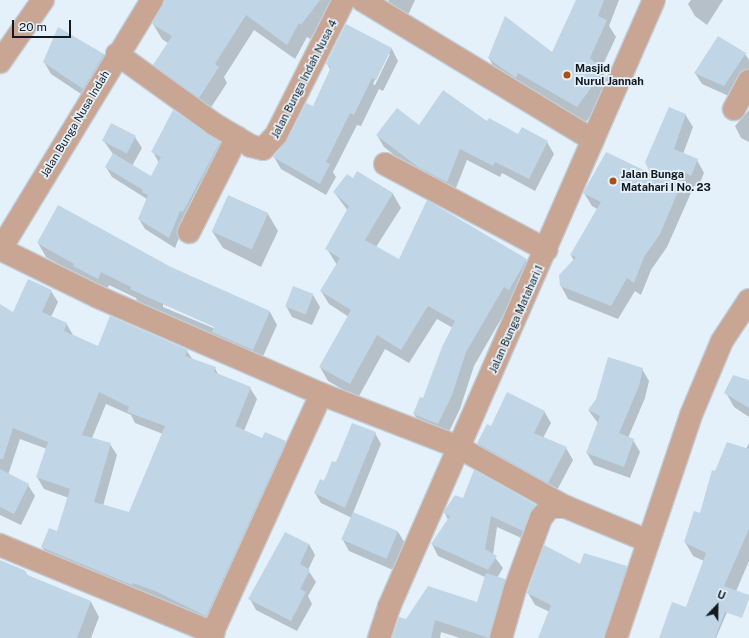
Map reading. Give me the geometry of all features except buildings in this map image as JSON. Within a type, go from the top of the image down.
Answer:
[{"type":"street","points":[[0,62],[43,0]]},
{"type":"street","name":"Jalan Bunga Nusa Indah","points":[[0,250],[117,54],[152,0]]},
{"type":"street","name":"Jalan Bunga Indah Nusa 4","points":[[117,54],[214,124],[260,149],[270,144],[344,0]]},
{"type":"street","points":[[362,0],[593,140]]},
{"type":"street","name":"Jalan Bunga Matahari 1","points":[[379,638],[389,606],[547,250],[654,0]]},
{"type":"street","points":[[734,109],[749,80]]},
{"type":"street","points":[[189,232],[237,137]]},
{"type":"street","points":[[385,164],[547,250]]},
{"type":"street","points":[[0,250],[98,297],[321,394],[458,448],[566,507],[648,541]]},
{"type":"street","points":[[616,638],[694,409],[722,341],[749,300]]},
{"type":"street","points":[[0,545],[212,635],[321,394]]},
{"type":"street","points":[[501,638],[515,589],[541,518],[550,507],[566,507]]},
{"type":"place","name":"Masjid Nurul Jannah","points":[[567,75]]},
{"type":"place","name":"Jalan Bunga Matahari I No. 23","points":[[613,181]]}]
